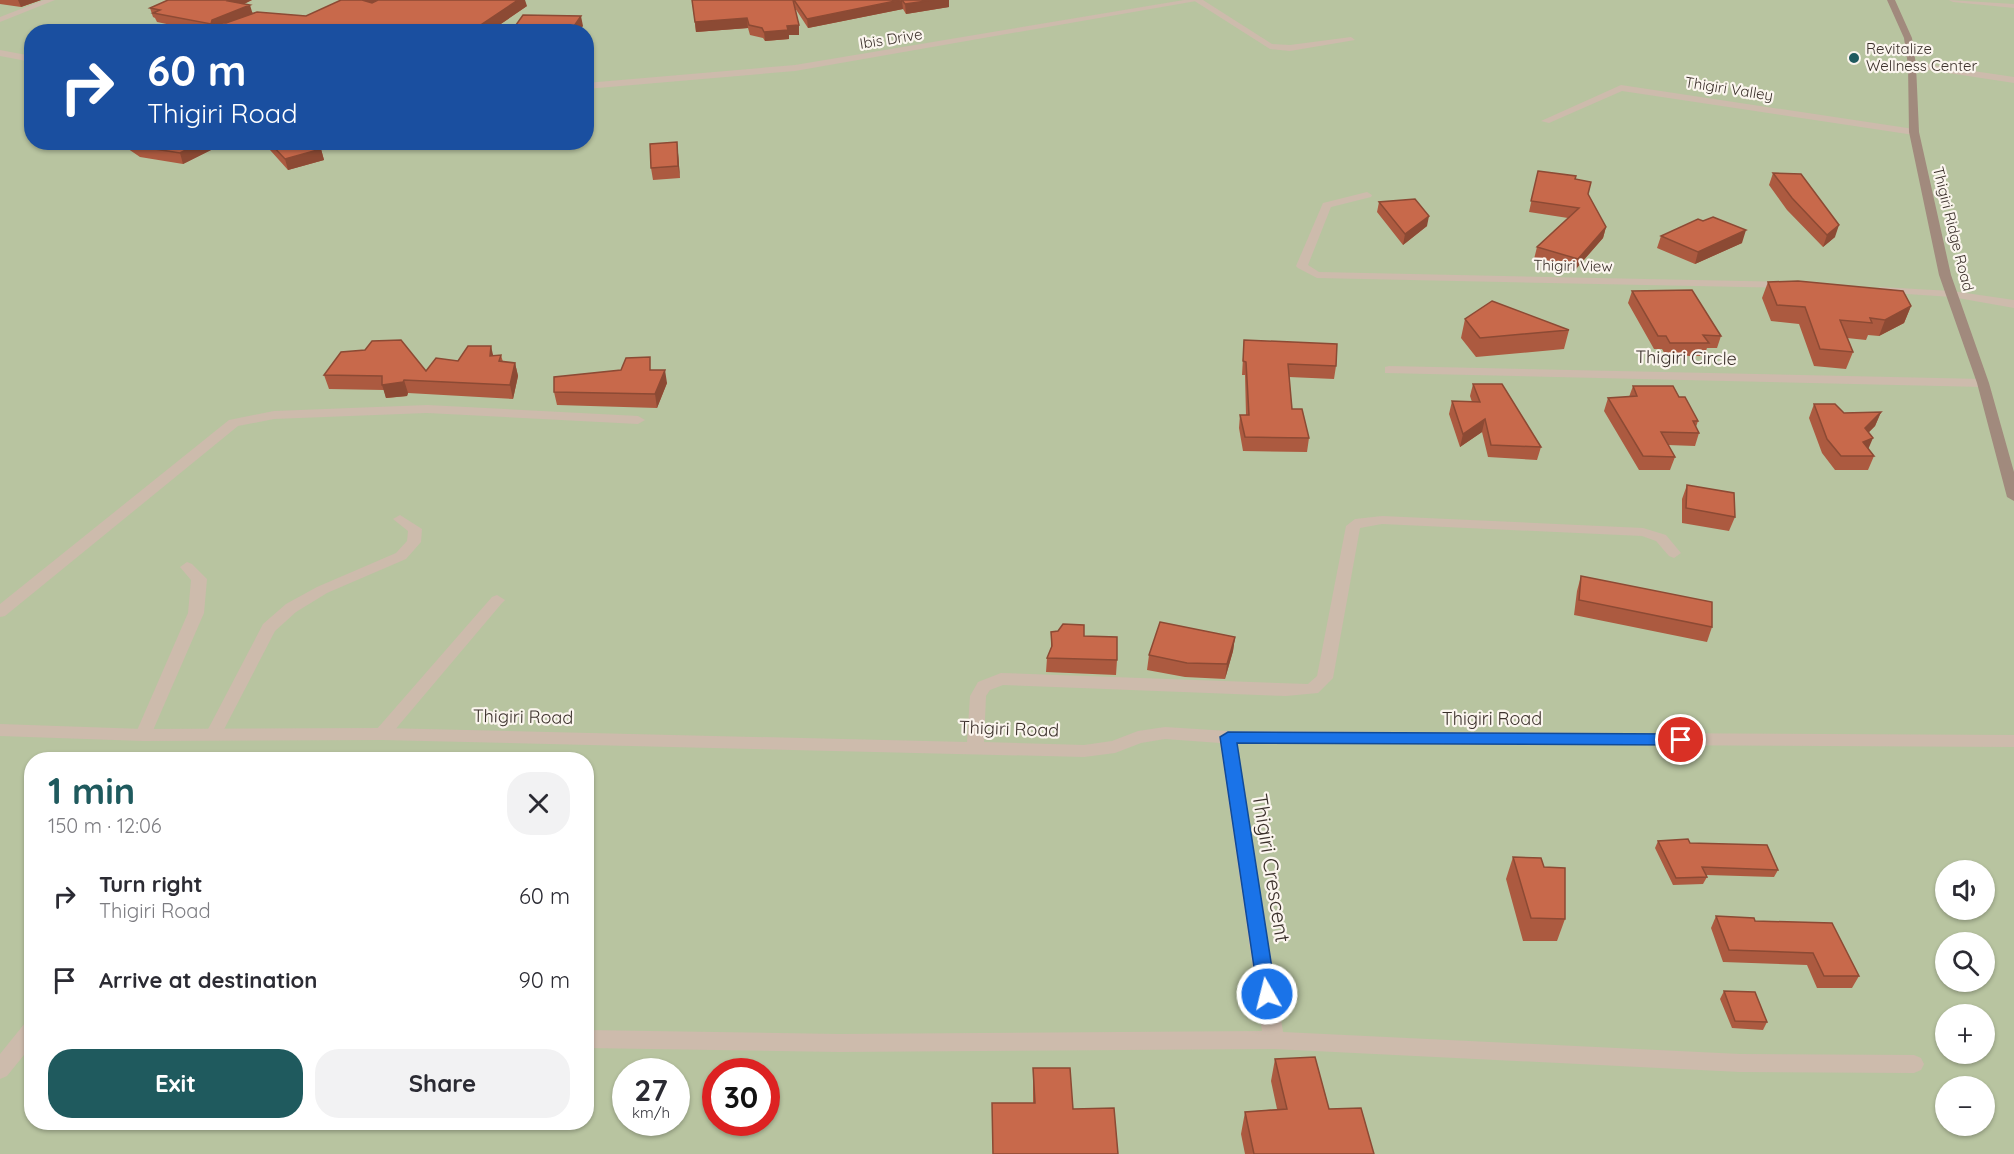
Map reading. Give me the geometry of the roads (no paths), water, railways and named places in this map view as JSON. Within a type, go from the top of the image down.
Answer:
[{"type":"street","points":[[0,20],[51,0]]},
{"type":"street","points":[[1197,0],[1270,46],[1290,48],[1352,40]]},
{"type":"street","name":"Ibis Drive","points":[[594,85],[795,68],[1197,0]]},
{"type":"street","name":"Thigiri Ridge Road","points":[[1891,0],[1908,38],[1912,65],[1914,132],[1952,294],[1983,383],[2014,496]]},
{"type":"street","points":[[1953,0],[2014,6]]},
{"type":"street","points":[[0,53],[24,58]]},
{"type":"street","points":[[1912,65],[2014,80]]},
{"type":"street","name":"Thigiri Valley","points":[[1546,121],[1621,87],[1914,132]]},
{"type":"street","name":"Thigiri View","points":[[1367,195],[1326,205],[1302,266],[1317,275],[1800,286]]},
{"type":"street","points":[[1873,289],[1952,294],[2014,304]]},
{"type":"street","name":"Thigiri Circle","points":[[1389,370],[1983,383]]},
{"type":"street","points":[[0,612],[234,423],[274,415],[427,409],[638,420]]},
{"type":"street","points":[[213,735],[269,628],[291,608],[322,590],[401,556],[414,542],[415,529],[400,519]]},
{"type":"street","points":[[975,747],[978,696],[984,686],[1001,679],[1286,690],[1312,689],[1325,678],[1353,526],[1360,522],[1382,520],[1643,532],[1661,538],[1674,553]]},
{"type":"street","points":[[143,735],[196,613],[199,579],[187,567]]},
{"type":"street","points":[[382,734],[497,600]]},
{"type":"street","name":"Thigiri Road","points":[[0,730],[143,735],[382,734],[1084,751],[1115,747],[1138,737],[1165,733],[1228,737],[2014,741]]},
{"type":"street","name":"Thigiri Crescent","points":[[1228,737],[1274,1040]]},
{"type":"street","points":[[594,1039],[839,1043],[1274,1040],[1740,1063],[1914,1064]]},
{"type":"street","points":[[0,1071],[24,1040]]},
{"type":"place","name":"Revitalize Wellness Center","points":[[1854,58]]}]
